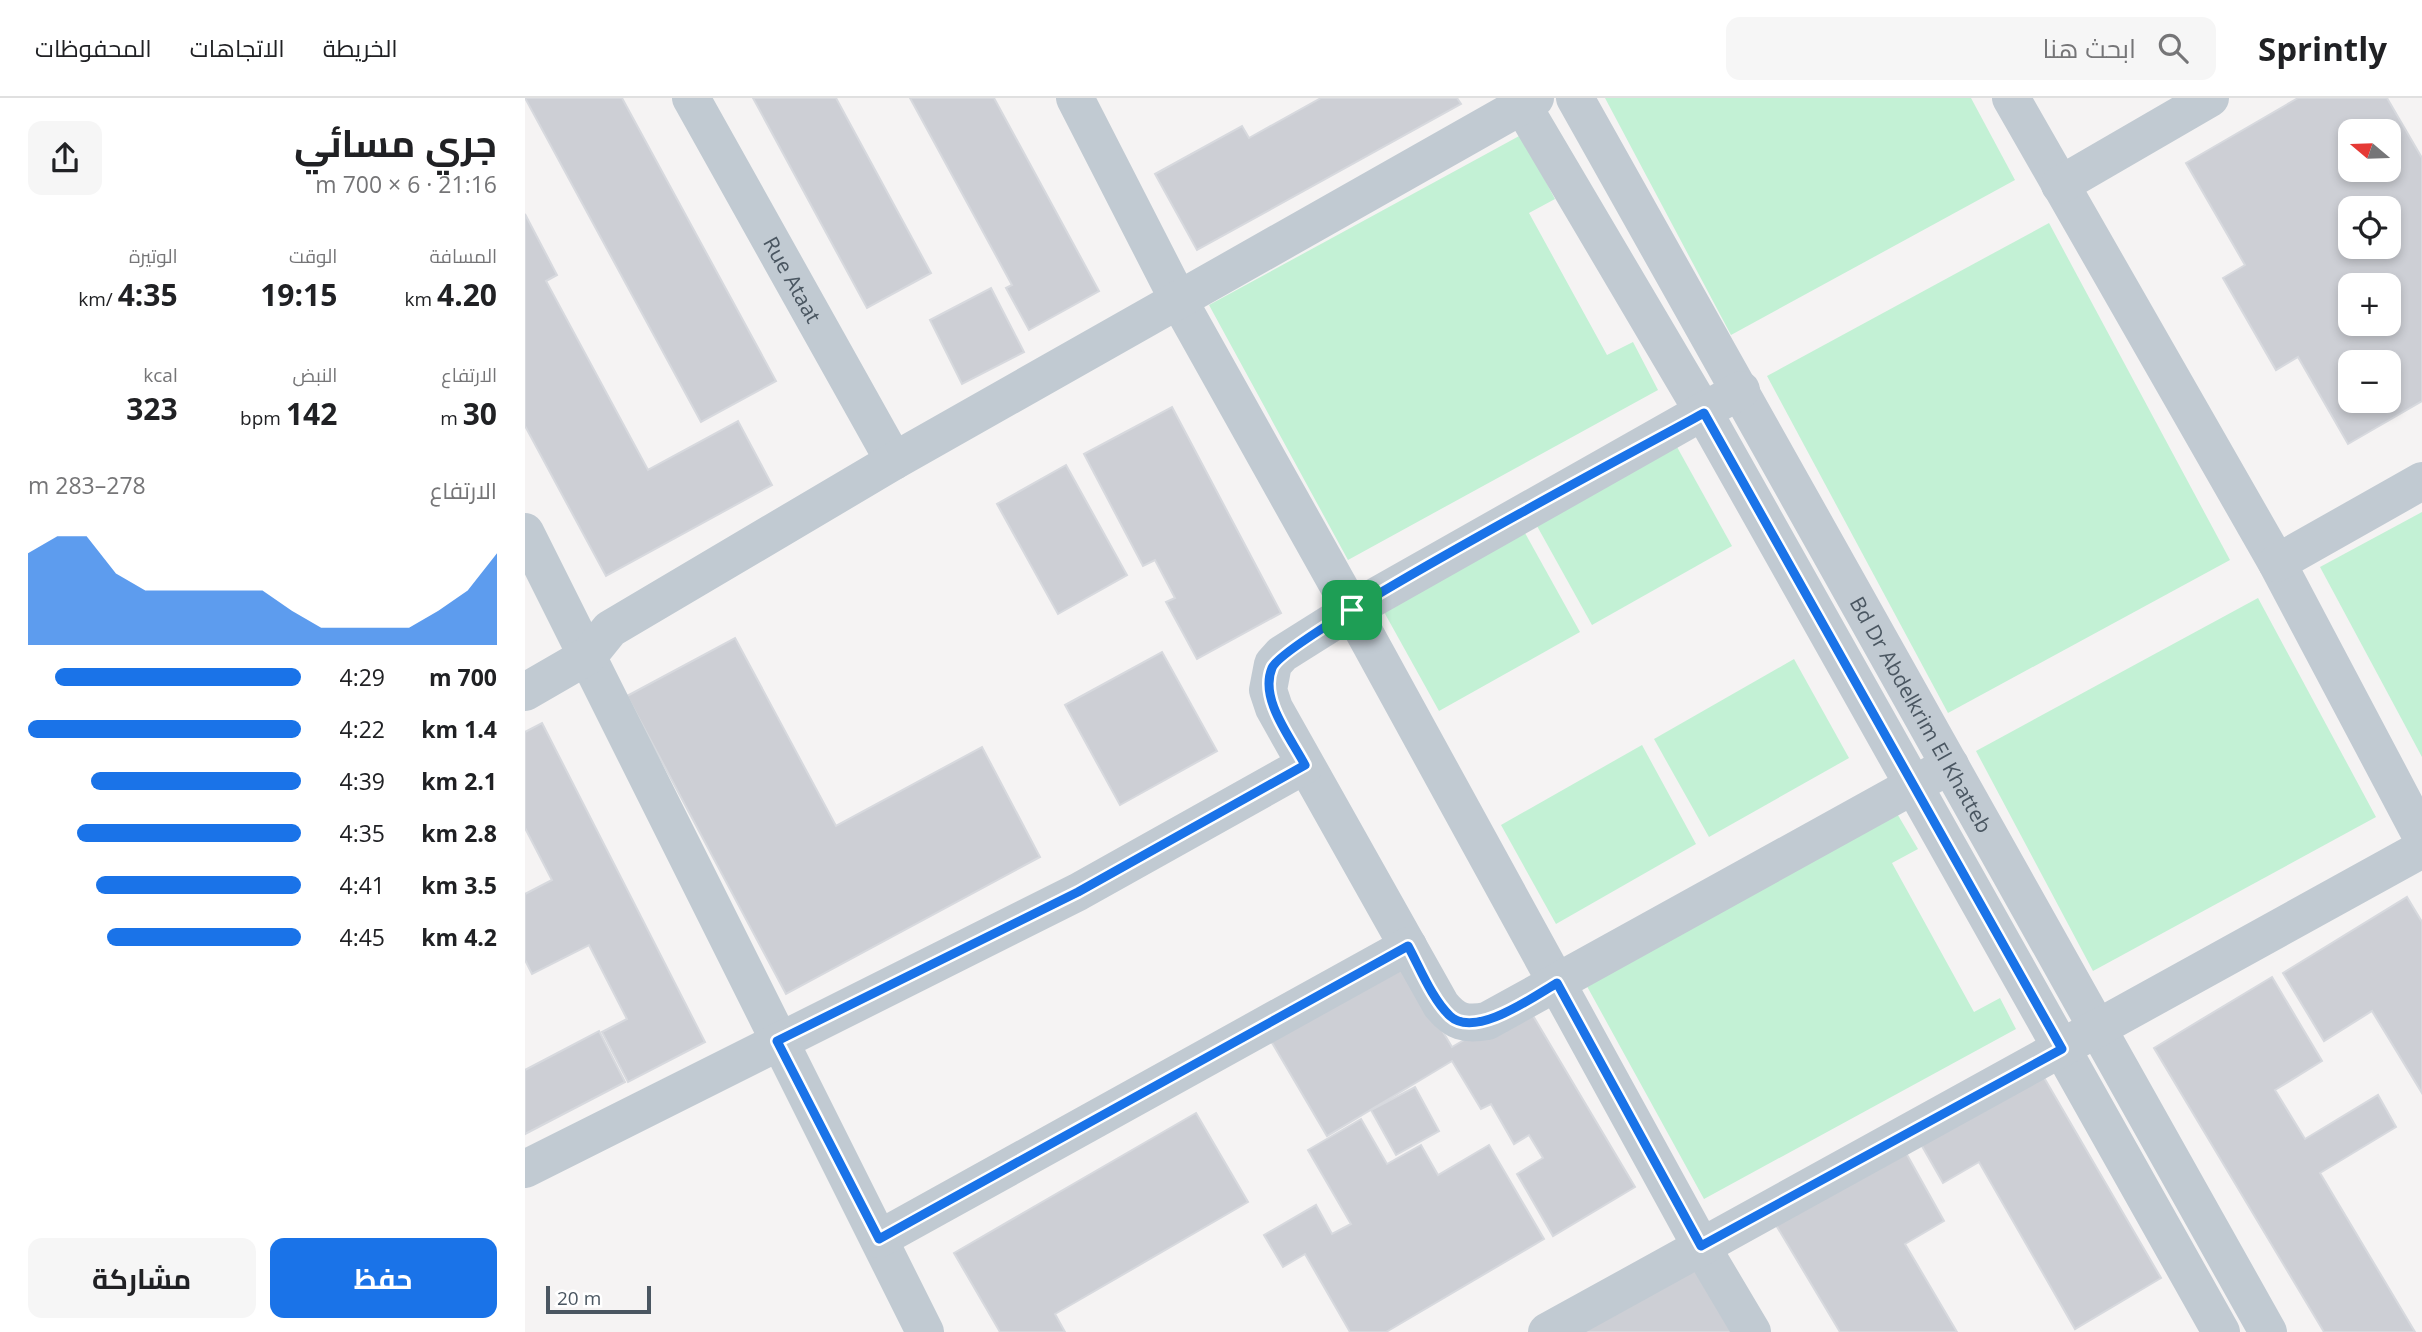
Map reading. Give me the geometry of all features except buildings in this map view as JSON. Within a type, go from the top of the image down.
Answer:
[{"type":"street","name":"Rue Ataat","points":[[691,98],[894,461]]},
{"type":"street","points":[[1075,98],[1179,301],[1701,1246],[1752,1332]]},
{"type":"street","name":"Bd Dr Abdelkrim El Khatteb","points":[[1575,98],[2268,1332]]},
{"type":"street","points":[[2011,98],[2277,563],[2422,837]]},
{"type":"street","points":[[2060,185],[2210,98]]},
{"type":"street","points":[[525,692],[592,639],[894,461],[1179,301],[1525,101],[1704,413],[2221,1332]]},
{"type":"street","points":[[1741,390],[1352,610],[1282,654],[1273,664],[1268,690],[1274,708],[1305,765],[1441,1005],[1451,1017],[1463,1023],[1487,1021],[1915,787],[1950,765]]},
{"type":"street","points":[[2277,563],[2422,481]]},
{"type":"street","points":[[525,532],[592,639],[777,1041],[925,1332]]},
{"type":"street","points":[[525,661],[592,639]]},
{"type":"street","points":[[525,1169],[1078,892],[1305,765]]},
{"type":"street","points":[[1547,1332],[2422,849]]},
{"type":"street","points":[[879,1239],[1408,946]]},
{"type":"green space","points":[[1605,98],[1971,98],[2015,180],[1731,335]]},
{"type":"green space","points":[[1521,135],[1555,199],[1529,213],[1607,355],[1633,342],[1658,390],[1348,560],[1209,305]]},
{"type":"green space","points":[[2049,223],[2230,560],[1948,713],[1767,376]]},
{"type":"green space","points":[[1677,447],[1732,546],[1592,625],[1537,526]]},
{"type":"green space","points":[[2422,512],[2422,757],[2320,567]]},
{"type":"green space","points":[[1525,533],[1580,632],[1439,711],[1384,612]]},
{"type":"green space","points":[[2258,598],[2376,817],[2093,971],[1976,751]]},
{"type":"green space","points":[[1794,659],[1849,758],[1709,837],[1654,739]]},
{"type":"green space","points":[[1642,745],[1696,844],[1556,924],[1501,825]]},
{"type":"green space","points":[[1889,800],[1918,849],[1892,863],[1974,1012],[2000,998],[2016,1029],[1704,1199],[1578,970]]},
{"type":"route","points":[[1704,413],[2062,1049],[1701,1246],[1557,983],[1487,1021],[1463,1023],[1451,1017],[1441,1005],[1408,946],[879,1239],[777,1041],[1078,892],[1305,765],[1274,708],[1268,690],[1269,675],[1273,664],[1282,654],[1352,610],[1704,413]]}]
